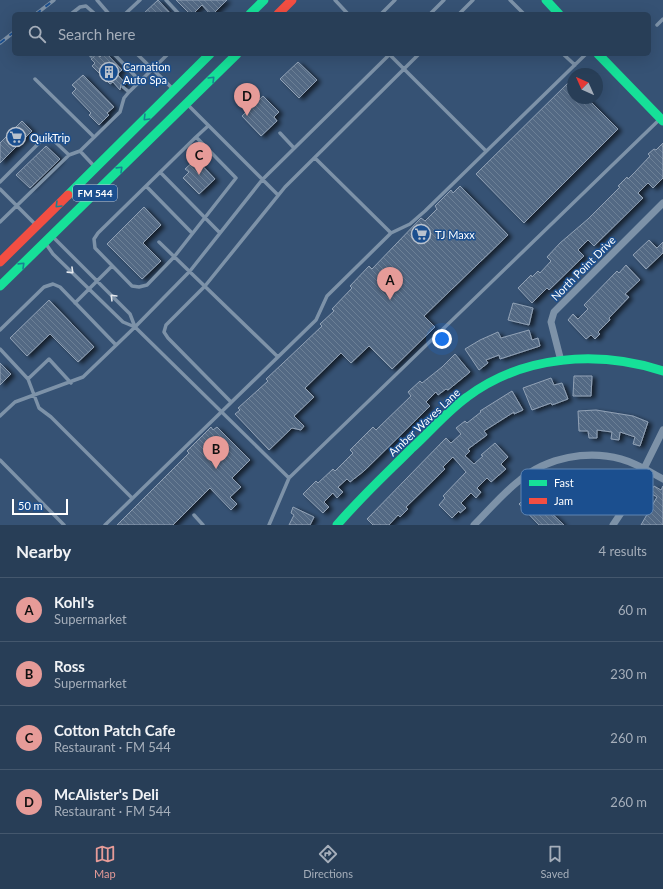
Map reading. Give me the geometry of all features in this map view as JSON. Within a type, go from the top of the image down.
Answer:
[{"type":"main road","points":[[252,12],[264,0]]},
{"type":"main road","points":[[280,12],[292,0]]},
{"type":"main road","points":[[546,0],[557,12]]},
{"type":"main road","name":"FM 544","points":[[0,262],[208,56]]},
{"type":"main road","name":"FM 544","points":[[0,286],[235,56]]},
{"type":"main road","points":[[600,56],[662,120]]},
{"type":"main road","points":[[174,90],[187,104]]},
{"type":"main road","points":[[36,226],[52,235]]},
{"type":"main road","points":[[36,226],[45,243]]},
{"type":"main road","name":"Amber Waves Lane","points":[[337,525],[347,513],[449,412],[474,392],[488,384],[518,371],[561,361],[582,358],[616,360],[663,371]]},
{"type":"street","name":"North Point Drive","points":[[561,361],[551,322],[554,312],[663,203]]},
{"type":"street","points":[[657,209],[663,215]]},
{"type":"street","points":[[536,469],[557,461],[579,456],[602,456],[623,460],[644,469],[663,430]]},
{"type":"street","points":[[653,474],[663,479]]},
{"type":"street","points":[[474,525],[521,479]]},
{"type":"street","points":[[613,525],[620,515]]},
{"type":"lane","points":[[97,0],[108,12]]},
{"type":"lane","points":[[128,12],[140,0]]},
{"type":"lane","points":[[166,0],[177,12]]},
{"type":"lane","points":[[335,0],[346,12]]},
{"type":"lane","points":[[383,12],[395,0]]},
{"type":"lane","points":[[432,12],[444,0]]},
{"type":"lane","points":[[461,12],[473,0]]},
{"type":"lane","points":[[510,0],[522,12]]},
{"type":"lane","points":[[74,12],[80,7],[86,6],[94,12]]},
{"type":"lane","points":[[656,24],[663,19]]},
{"type":"lane","points":[[116,56],[140,80]]},
{"type":"lane","points":[[139,56],[174,90]]},
{"type":"lane","points":[[0,221],[18,207],[69,156],[80,151],[120,112],[124,98],[140,80],[153,70],[164,56]]},
{"type":"lane","points":[[0,416],[15,402],[83,377],[136,327],[190,271],[262,180],[387,56]]},
{"type":"lane","points":[[391,56],[486,151]]},
{"type":"lane","points":[[231,402],[164,332],[166,325],[205,286],[278,195],[417,56]]},
{"type":"lane","points":[[565,56],[575,65]]},
{"type":"lane","points":[[105,525],[316,320],[327,296],[391,233],[410,224],[584,56]]},
{"type":"lane","points":[[35,79],[94,138]]},
{"type":"lane","points":[[123,87],[129,92]]},
{"type":"lane","points":[[187,104],[278,195]]},
{"type":"lane","points":[[269,525],[289,478],[662,120]]},
{"type":"lane","points":[[196,137],[236,178],[174,256],[147,285],[139,287],[132,286],[95,248],[94,239],[98,233],[160,172],[196,137],[208,126]]},
{"type":"lane","points":[[280,133],[294,148]]},
{"type":"lane","points":[[0,182],[45,137],[50,136],[69,156]]},
{"type":"lane","points":[[80,151],[95,167]]},
{"type":"lane","points":[[315,158],[391,233]]},
{"type":"lane","points":[[160,172],[220,234]]},
{"type":"lane","points":[[146,186],[192,233]]},
{"type":"lane","points":[[0,189],[36,226]]},
{"type":"lane","points":[[52,235],[130,314],[136,327],[289,478]]},
{"type":"lane","points":[[159,242],[278,357]]},
{"type":"lane","points":[[45,243],[53,254],[123,322],[136,327]]},
{"type":"lane","points":[[75,302],[112,266]]},
{"type":"lane","points":[[0,330],[44,287],[53,284],[60,287],[116,345]]},
{"type":"lane","points":[[0,349],[28,379],[39,408],[51,417],[132,498]]},
{"type":"lane","points":[[28,379],[49,359],[70,383]]},
{"type":"lane","points":[[0,460],[64,525]]},
{"type":"lane","points":[[194,515],[203,525]]},
{"type":"building","points":[[158,0],[169,12],[145,12]]},
{"type":"building","points":[[176,0],[227,0],[215,12],[208,12],[202,5],[195,12],[188,12]]},
{"type":"building","name":"Carnation Auto Spa","points":[[109,56],[122,70],[117,74],[126,84],[121,85],[120,90],[113,82],[110,84],[92,66],[95,63],[91,59],[94,57]]},
{"type":"building","points":[[298,62],[317,80],[299,98],[280,79]]},
{"type":"building","points":[[83,75],[114,107],[107,113],[109,115],[99,125],[89,115],[91,113],[72,93],[76,89],[72,85]]},
{"type":"building","points":[[567,84],[567,104],[593,104],[618,129],[524,223],[476,174]]},
{"type":"building","points":[[263,96],[279,112],[274,117],[277,121],[261,136],[242,116]]},
{"type":"building","name":"QuikTrip","points":[[22,121],[32,131],[0,163],[0,143]]},
{"type":"building","points":[[663,143],[663,178],[653,188],[648,183],[638,193],[643,198],[594,246],[588,240],[578,250],[584,256],[549,290],[547,288],[532,303],[518,288],[531,275],[532,277],[538,271],[540,273],[551,261],[547,257],[560,243],[588,219],[620,187],[618,186],[627,177],[628,179],[635,172],[650,156],[648,154],[654,149],[656,150]]},
{"type":"building","name":"QuikTrip","points":[[46,146],[60,159],[30,188],[16,175]]},
{"type":"building","points":[[196,159],[215,179],[199,194],[183,178],[189,172],[185,169]]},
{"type":"building","points":[[460,186],[508,235],[424,316],[435,327],[392,369],[369,346],[351,363],[341,353],[305,388],[314,397],[294,416],[304,426],[301,430],[292,428],[269,450],[235,414],[240,410],[238,408],[268,381],[266,379],[322,326],[320,324],[334,311],[332,309],[352,288],[350,286],[369,266],[372,269],[421,218],[425,221],[437,209],[435,206],[451,190],[453,193]]},
{"type":"building","points":[[144,207],[161,225],[143,243],[161,261],[142,279],[107,244]]},
{"type":"building","points":[[649,240],[657,248],[663,242],[663,253],[646,269],[633,255]]},
{"type":"building","points":[[626,265],[640,280],[625,294],[629,297],[598,332],[600,334],[595,339],[591,335],[586,339],[568,320],[573,314],[578,319],[588,309],[584,305],[617,271],[619,273]]},
{"type":"building","points":[[49,300],[94,347],[78,362],[50,334],[27,356],[10,338]]},
{"type":"building","points":[[513,303],[533,308],[529,325],[508,320]]},
{"type":"building","points":[[529,330],[532,340],[538,338],[540,346],[500,359],[499,355],[486,360],[488,363],[479,370],[465,349],[498,332],[501,338]]},
{"type":"building","points":[[455,354],[470,372],[448,390],[446,389],[438,395],[436,392],[426,402],[430,406],[364,471],[350,482],[347,479],[338,487],[343,492],[337,498],[333,493],[324,502],[329,507],[323,513],[303,494],[316,481],[318,483],[333,469],[335,471],[353,453],[350,450],[373,427],[376,430],[411,396],[408,392],[420,381],[422,383],[442,367]]},
{"type":"building","points":[[0,363],[11,374],[0,385]]},
{"type":"building","points":[[574,376],[592,376],[591,396],[573,396]]},
{"type":"building","points":[[551,378],[554,385],[562,383],[568,399],[532,410],[523,388]]},
{"type":"building","points":[[512,391],[523,410],[514,414],[514,412],[484,431],[487,435],[468,449],[470,451],[465,456],[474,464],[483,456],[481,455],[495,443],[508,457],[501,464],[506,469],[491,482],[487,478],[477,488],[481,492],[476,498],[471,493],[461,503],[466,508],[460,513],[459,511],[452,518],[439,505],[445,498],[443,496],[466,472],[453,457],[443,467],[445,469],[406,507],[408,509],[400,517],[398,515],[389,525],[373,525],[367,519],[446,438],[451,443],[461,434],[456,428],[465,421],[467,423],[481,412],[480,411]]},
{"type":"building","points":[[596,410],[633,416],[648,422],[640,446],[633,444],[635,437],[620,432],[619,440],[611,439],[612,432],[597,430],[597,438],[589,438],[588,431],[579,431],[578,411]]},
{"type":"building","points":[[211,427],[213,430],[217,427],[250,460],[232,478],[241,487],[230,497],[237,504],[231,510],[210,488],[173,525],[117,525],[189,453],[187,451]]},
{"type":"building","points":[[654,486],[661,490],[663,486],[663,525],[641,525],[647,515],[653,515],[653,504],[657,497],[653,495]]},
{"type":"building","points":[[293,507],[314,517],[310,525],[289,525],[294,515],[291,513]]},
{"type":"building","points":[[529,515],[553,515],[564,525],[539,525]]},
{"type":"railway","points":[[39,12],[54,0]]},
{"type":"railway","points":[[0,43],[12,34]]},
{"type":"traffic: fast","points":[[252,12],[264,0]]},
{"type":"traffic: fast","points":[[546,0],[557,12]]},
{"type":"traffic: fast","points":[[68,195],[208,56]]},
{"type":"traffic: fast","points":[[0,286],[235,56]]},
{"type":"traffic: fast","points":[[600,56],[663,121]]},
{"type":"traffic: fast","points":[[337,525],[364,496],[459,403],[489,383],[512,372],[536,365],[562,360],[587,359],[613,360],[638,364],[663,371]]},
{"type":"traffic: jam","points":[[280,12],[292,0]]},
{"type":"traffic: jam","points":[[0,262],[68,195]]},
{"type":"place","name":"Carnation Auto Spa","points":[[109,72]]},
{"type":"place","name":"McAlister's Deli","points":[[247,116]]},
{"type":"place","name":"QuikTrip","points":[[16,137]]},
{"type":"place","name":"Cotton Patch Cafe","points":[[199,175]]},
{"type":"place","name":"TJ Maxx","points":[[421,234]]},
{"type":"place","name":"Kohl's","points":[[390,300]]},
{"type":"place","name":"Ross","points":[[216,469]]}]
